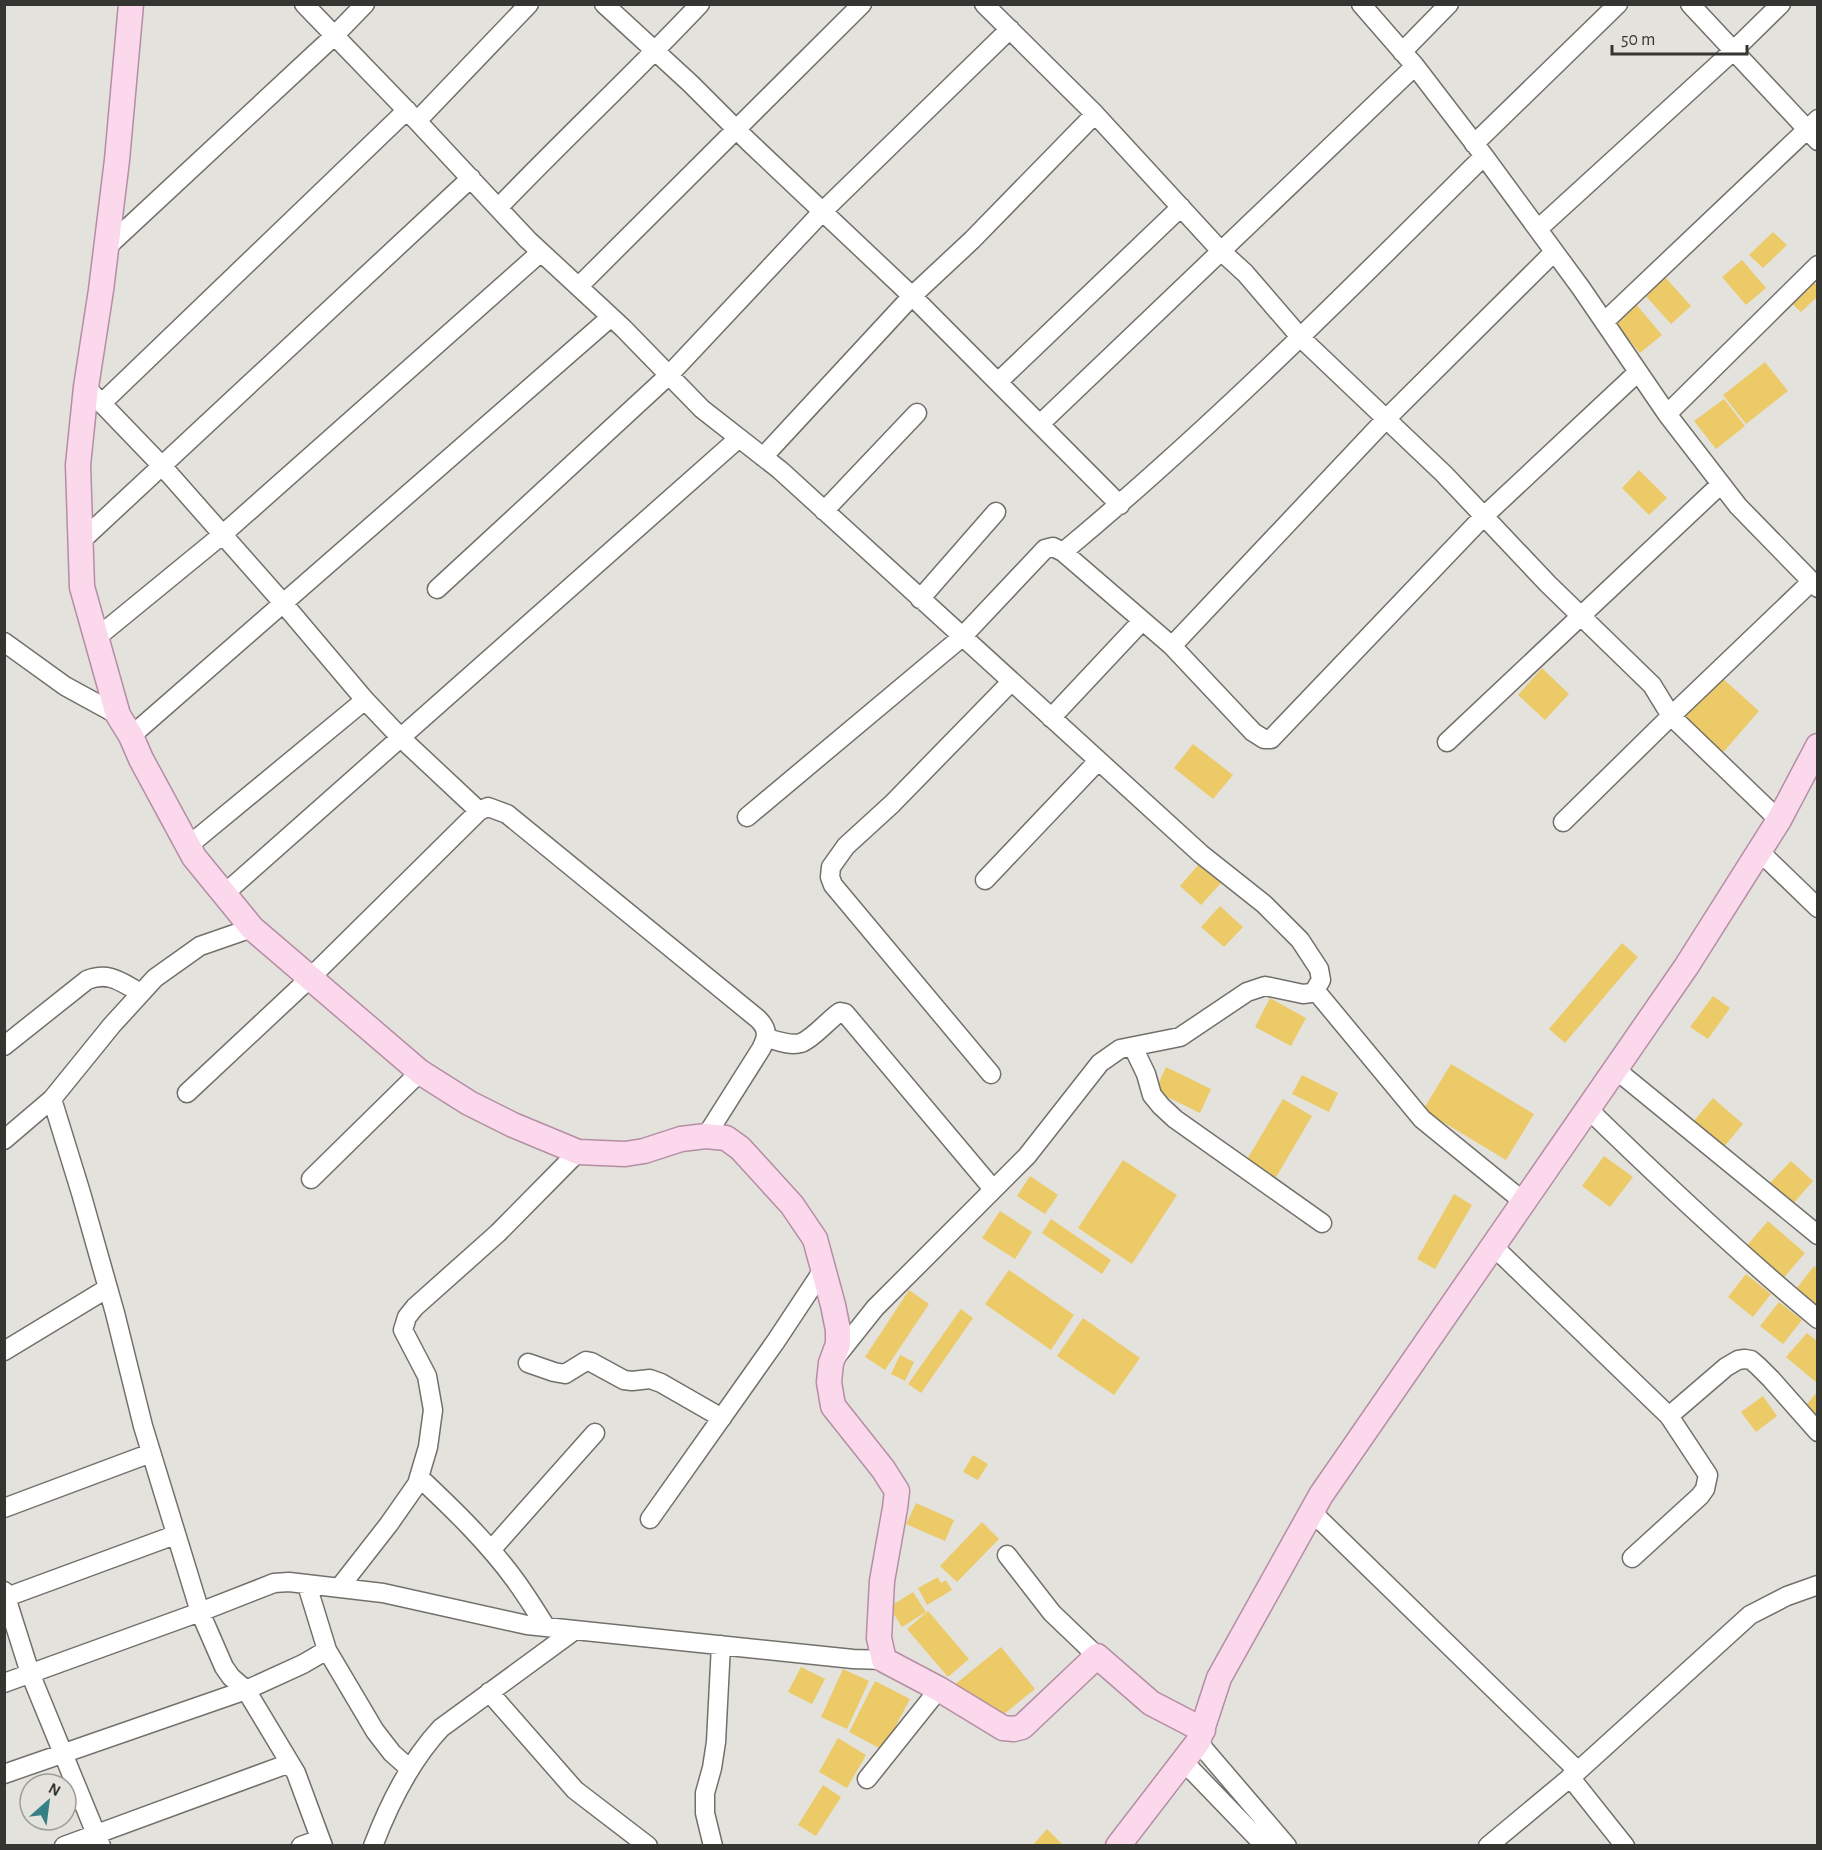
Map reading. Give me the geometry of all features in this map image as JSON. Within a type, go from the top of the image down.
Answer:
[{"type":"main road","points":[[131,4],[117,160],[106,248],[94,395],[78,465],[82,587],[118,715],[194,857],[252,928],[420,1072],[470,1103],[513,1125],[578,1152],[625,1155],[681,1139],[726,1138],[740,1148],[792,1205],[815,1239],[833,1305],[838,1330],[838,1344],[831,1363],[829,1382],[833,1406],[883,1468],[897,1491],[882,1581],[879,1638],[884,1660],[939,1689],[1003,1728],[1014,1729],[1022,1727],[1097,1656],[1151,1703],[1200,1736]]},
{"type":"main road","points":[[1118,1845],[1200,1736],[1219,1678],[1321,1495],[1686,967],[1779,820],[1818,746]]},
{"type":"street","points":[[304,4],[541,252],[611,316],[702,409],[780,470],[1201,854],[1264,904],[1300,940],[1318,969],[1321,980],[1311,993],[1303,994],[1265,986],[1247,992],[1180,1037],[1120,1049],[1100,1063],[1026,1156],[875,1308],[831,1363]]},
{"type":"street","points":[[106,248],[334,36],[365,4]]},
{"type":"street","points":[[479,811],[401,738],[365,700],[163,467],[94,395],[412,115],[529,4]]},
{"type":"street","points":[[604,4],[691,84],[912,296],[1120,505]]},
{"type":"street","points":[[498,208],[539,164],[700,4]]},
{"type":"street","points":[[579,286],[862,4]]},
{"type":"street","points":[[984,4],[1095,114],[1221,251],[1245,273],[1301,338],[1444,474],[1579,615],[1652,685],[1671,716],[1779,820]]},
{"type":"street","points":[[1361,4],[1415,66],[1479,150],[1538,229],[1667,414],[1738,506],[1814,585],[1671,716],[1563,822]]},
{"type":"street","points":[[1402,52],[1449,4]]},
{"type":"street","points":[[1063,552],[1120,505],[1301,338],[1618,4]]},
{"type":"street","points":[[1604,322],[1814,130],[1733,51],[1690,4]]},
{"type":"street","points":[[1538,229],[1733,51],[1781,4]]},
{"type":"street","points":[[437,589],[669,375],[822,212],[1010,29]]},
{"type":"street","points":[[1040,424],[1415,66]]},
{"type":"street","points":[[763,457],[912,296],[972,240],[1095,114]]},
{"type":"street","points":[[80,542],[471,178]]},
{"type":"street","points":[[998,382],[1182,207]]},
{"type":"street","points":[[95,639],[222,535],[541,252]]},
{"type":"street","points":[[1172,646],[1386,419],[1554,252]]},
{"type":"street","points":[[1667,414],[1818,265]]},
{"type":"street","points":[[131,736],[611,316]]},
{"type":"street","points":[[747,817],[962,637],[1045,549],[1053,547],[1063,552],[1172,646],[1253,732],[1270,740],[1484,517],[1638,372]]},
{"type":"street","points":[[824,511],[917,413]]},
{"type":"street","points":[[224,894],[739,438]]},
{"type":"street","points":[[1448,742],[1579,615],[1721,484]]},
{"type":"street","points":[[920,599],[996,512]]},
{"type":"street","points":[[1051,718],[1142,621]]},
{"type":"street","points":[[4,642],[65,686],[118,715]]},
{"type":"street","points":[[990,1074],[833,885],[830,877],[831,867],[846,846],[892,804],[1011,682]]},
{"type":"street","points":[[188,846],[365,700]]},
{"type":"street","points":[[985,880],[1098,761]]},
{"type":"street","points":[[187,1094],[310,978],[479,811],[488,807],[507,814],[766,1027],[767,1038],[706,1137]]},
{"type":"street","points":[[1759,851],[1818,908]]},
{"type":"street","points":[[4,1140],[52,1099],[112,1025],[155,978],[200,946],[252,928]]},
{"type":"street","points":[[4,1046],[87,980],[98,976],[111,977],[141,993]]},
{"type":"street","points":[[1315,990],[1422,1119],[1524,1202]]},
{"type":"street","points":[[767,1038],[800,1043],[834,1016],[840,1012],[845,1013],[993,1189]]},
{"type":"street","points":[[1133,1047],[1146,1074],[1152,1095],[1161,1106],[1175,1119],[1322,1223]]},
{"type":"street","points":[[1615,1070],[1818,1235]]},
{"type":"street","points":[[311,1179],[420,1072]]},
{"type":"street","points":[[52,1099],[108,1288],[151,1453],[200,1612],[224,1667],[231,1677],[246,1690],[296,1773],[321,1842],[301,1845]]},
{"type":"street","points":[[1588,1109],[1657,1177],[1818,1319]]},
{"type":"street","points":[[339,1588],[389,1524],[420,1478],[429,1447],[433,1410],[427,1376],[403,1329],[407,1317],[415,1307],[498,1233],[578,1152]]},
{"type":"street","points":[[1493,1246],[1673,1413],[1706,1469],[1708,1481],[1700,1496],[1632,1558]]},
{"type":"street","points":[[650,1519],[823,1270]]},
{"type":"street","points":[[4,1351],[108,1288]]},
{"type":"street","points":[[1673,1413],[1726,1367],[1745,1359],[1758,1366],[1818,1432]]},
{"type":"street","points":[[528,1363],[565,1374],[586,1361],[591,1362],[624,1380],[650,1379],[662,1383],[722,1418]]},
{"type":"street","points":[[490,1550],[595,1433]]},
{"type":"street","points":[[4,1508],[151,1453]]},
{"type":"street","points":[[420,1478],[448,1504],[490,1550],[515,1580],[546,1627]]},
{"type":"street","points":[[1312,1512],[1574,1774],[1625,1845]]},
{"type":"street","points":[[98,1839],[30,1673],[5,1595],[176,1535]]},
{"type":"street","points":[[1007,1555],[1052,1613],[1097,1656]]},
{"type":"street","points":[[4,1683],[274,1583],[289,1582],[383,1593],[527,1625],[853,1659],[884,1660]]},
{"type":"street","points":[[307,1585],[327,1650],[375,1731],[392,1753],[410,1769]]},
{"type":"street","points":[[1488,1845],[1574,1774],[1750,1615],[1786,1596],[1810,1589]]},
{"type":"street","points":[[373,1845],[410,1769],[425,1745],[441,1728],[575,1630]]},
{"type":"street","points":[[713,1845],[705,1814],[705,1792],[716,1742],[721,1645]]},
{"type":"street","points":[[4,1774],[246,1690],[303,1664],[327,1650]]},
{"type":"street","points":[[867,1779],[939,1689]]},
{"type":"street","points":[[489,1692],[575,1790],[648,1845]]},
{"type":"street","points":[[1200,1736],[1287,1845]]},
{"type":"street","points":[[1183,1761],[1265,1845]]},
{"type":"street","points":[[64,1845],[98,1839],[290,1763]]},
{"type":"building","points":[[1773,232],[1787,245],[1763,268],[1749,255]]},
{"type":"building","points":[[1742,260],[1766,288],[1746,305],[1722,277]]},
{"type":"building","points":[[1664,276],[1691,306],[1671,324],[1644,294]]},
{"type":"building","points":[[1810,279],[1818,286],[1818,296],[1801,312],[1788,300]]},
{"type":"building","points":[[1635,303],[1662,335],[1640,353],[1613,322]]},
{"type":"building","points":[[1765,362],[1788,391],[1746,424],[1723,395]]},
{"type":"building","points":[[1724,399],[1745,426],[1716,449],[1694,421]]},
{"type":"building","points":[[1639,470],[1667,498],[1649,515],[1622,488]]},
{"type":"building","points":[[1542,668],[1569,694],[1545,720],[1518,695]]},
{"type":"building","points":[[1720,676],[1759,711],[1720,756],[1680,722]]},
{"type":"building","points":[[1193,744],[1233,775],[1213,799],[1174,768]]},
{"type":"building","points":[[1199,864],[1221,883],[1201,905],[1180,886]]},
{"type":"building","points":[[1220,906],[1243,927],[1224,947],[1201,927]]},
{"type":"building","points":[[1622,943],[1638,957],[1565,1043],[1549,1029]]},
{"type":"building","points":[[1713,996],[1730,1008],[1708,1039],[1690,1027]]},
{"type":"building","points":[[1270,998],[1306,1018],[1291,1046],[1255,1027]]},
{"type":"building","points":[[1451,1064],[1534,1114],[1506,1160],[1423,1110]]},
{"type":"building","points":[[1166,1067],[1211,1089],[1200,1113],[1155,1091]]},
{"type":"building","points":[[1302,1075],[1338,1093],[1329,1112],[1292,1094]]},
{"type":"building","points":[[1713,1098],[1743,1124],[1723,1148],[1693,1122]]},
{"type":"building","points":[[1283,1099],[1312,1116],[1275,1179],[1246,1161]]},
{"type":"building","points":[[1604,1156],[1633,1177],[1610,1207],[1582,1186]]},
{"type":"building","points":[[1123,1160],[1177,1195],[1132,1264],[1078,1228]]},
{"type":"building","points":[[1791,1161],[1813,1181],[1791,1206],[1768,1185]]},
{"type":"building","points":[[1030,1176],[1058,1195],[1045,1214],[1017,1196]]},
{"type":"building","points":[[1454,1194],[1472,1205],[1435,1269],[1417,1259]]},
{"type":"building","points":[[1000,1211],[1032,1232],[1015,1259],[982,1238]]},
{"type":"building","points":[[1051,1219],[1111,1260],[1102,1274],[1042,1233]]},
{"type":"building","points":[[1768,1221],[1805,1253],[1780,1282],[1743,1250]]},
{"type":"building","points":[[1814,1266],[1818,1269],[1818,1306],[1796,1289]]},
{"type":"building","points":[[1009,1270],[1074,1315],[1051,1350],[985,1304]]},
{"type":"building","points":[[1746,1274],[1771,1294],[1753,1317],[1728,1297]]},
{"type":"building","points":[[909,1290],[929,1304],[885,1370],[865,1357]]},
{"type":"building","points":[[1779,1302],[1802,1320],[1783,1344],[1760,1326]]},
{"type":"building","points":[[961,1309],[973,1318],[921,1393],[908,1384]]},
{"type":"building","points":[[1083,1318],[1140,1358],[1114,1395],[1057,1356]]},
{"type":"building","points":[[1807,1333],[1818,1342],[1818,1384],[1786,1357]]},
{"type":"building","points":[[900,1355],[914,1362],[905,1381],[891,1374]]},
{"type":"building","points":[[1818,1391],[1818,1421],[1803,1409]]},
{"type":"building","points":[[1763,1396],[1777,1416],[1756,1432],[1741,1412]]},
{"type":"building","points":[[973,1455],[988,1464],[978,1480],[963,1472]]},
{"type":"building","points":[[916,1503],[954,1520],[945,1541],[906,1524]]},
{"type":"building","points":[[982,1522],[999,1539],[957,1582],[940,1566]]},
{"type":"building","points":[[938,1577],[941,1583],[946,1580],[952,1590],[927,1605],[918,1588]]},
{"type":"building","points":[[913,1592],[926,1612],[902,1627],[889,1607]]},
{"type":"building","points":[[928,1611],[969,1659],[948,1677],[907,1629]]},
{"type":"building","points":[[1001,1647],[1035,1689],[994,1722],[953,1686]]},
{"type":"building","points":[[801,1667],[825,1679],[812,1704],[788,1692]]},
{"type":"building","points":[[843,1669],[869,1681],[847,1729],[821,1717]]},
{"type":"building","points":[[875,1681],[910,1699],[883,1750],[849,1732]]},
{"type":"building","points":[[838,1738],[866,1755],[847,1788],[819,1772]]},
{"type":"building","points":[[823,1785],[841,1797],[816,1836],[798,1825]]},
{"type":"building","points":[[1047,1829],[1064,1846],[1032,1846]]}]
